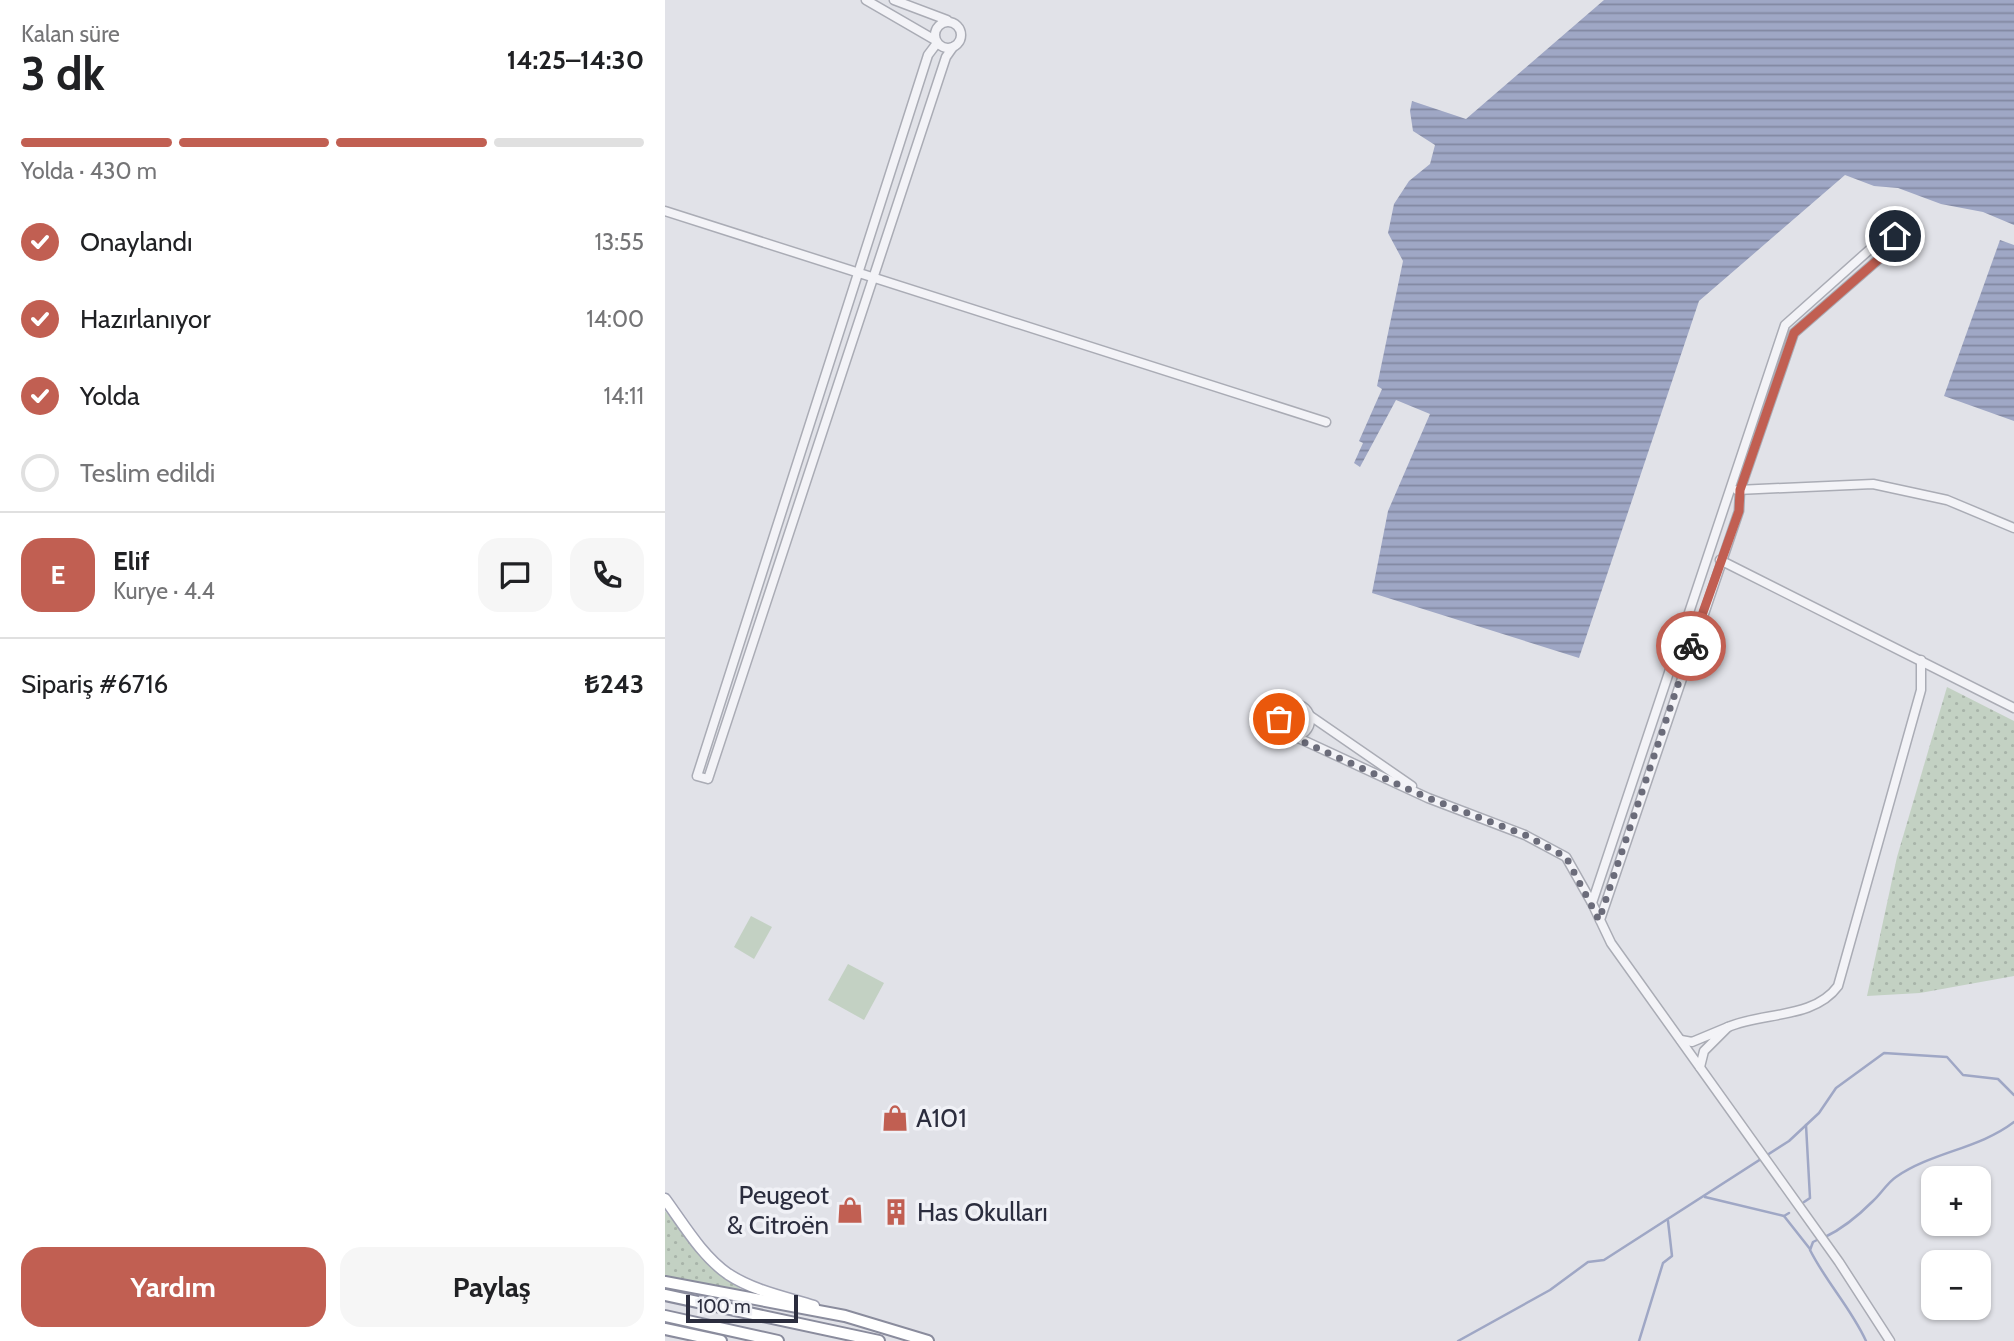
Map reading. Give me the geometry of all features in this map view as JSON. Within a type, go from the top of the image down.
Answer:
[{"type":"highway","points":[[665,1282],[845,1316],[927,1341]]},
{"type":"highway","points":[[665,1295],[879,1341]]},
{"type":"highway","points":[[665,1316],[778,1341]]},
{"type":"highway","points":[[665,1329],[721,1341]]},
{"type":"main road","points":[[665,1199],[701,1247],[728,1274],[768,1293],[845,1316]]},
{"type":"street","points":[[866,0],[944,48],[953,47]]},
{"type":"street","points":[[894,0],[949,21],[958,26],[961,34],[946,57],[708,779],[697,776],[928,55],[936,41],[936,28],[949,21]]},
{"type":"street","points":[[890,180],[903,184]]},
{"type":"street","points":[[665,211],[1327,422]]},
{"type":"street","points":[[1591,903],[1785,325],[1886,235],[1894,234],[1897,241],[1895,245],[1794,333],[1740,490],[1739,511],[1720,560],[1599,920]]},
{"type":"street","points":[[1728,491],[1873,484],[1947,500],[2014,528]]},
{"type":"street","points":[[1720,560],[2014,708]]},
{"type":"street","points":[[1704,566],[1717,570]]},
{"type":"street","points":[[1681,1040],[1692,1042],[1743,1021],[1821,1003],[1838,986],[1921,690],[1921,660]]},
{"type":"street","points":[[1428,798],[1297,705],[1283,710],[1279,719],[1281,728],[1294,736],[1428,798],[1525,835],[1566,857],[1611,943],[1832,1252],[1890,1341]]},
{"type":"street","points":[[1294,736],[1307,729],[1309,715]]},
{"type":"street","points":[[1627,796],[1640,800]]},
{"type":"street","points":[[1700,1067],[1704,1051],[1728,1027]]},
{"type":"green space","points":[[1947,687],[2014,721],[2014,976],[1920,993],[1867,996],[1897,857]]},
{"type":"green space","points":[[751,916],[772,927],[754,959],[734,947]]},
{"type":"green space","points":[[848,964],[884,983],[864,1020],[828,1000]]},
{"type":"green space","points":[[665,1211],[716,1272],[745,1292],[665,1276]]},
{"type":"water","points":[[1604,0],[2014,0],[2014,225],[1983,212],[1941,204],[1898,188],[1874,186],[1845,175],[1699,301],[1579,658],[1372,593],[1388,511],[1430,414],[1396,400],[1360,467],[1354,463],[1363,443],[1359,441],[1382,389],[1377,386],[1403,261],[1388,233],[1394,204],[1409,181],[1430,164],[1435,145],[1413,131],[1410,111],[1412,101],[1466,119]]},
{"type":"water","points":[[2000,240],[2014,245],[2014,421],[1944,396]]},
{"type":"waterway","points":[[1458,1341],[1550,1290],[1588,1262],[1604,1260],[1789,1141],[1819,1113],[1836,1088],[1884,1053],[1947,1057],[1963,1075],[1998,1079],[2014,1095]]},
{"type":"waterway","points":[[1825,1237],[1857,1216],[1896,1177],[1925,1162],[1986,1138],[2014,1122]]},
{"type":"waterway","points":[[1804,1202],[1810,1198],[1806,1125]]},
{"type":"waterway","points":[[1705,1197],[1784,1216],[1789,1213]]},
{"type":"waterway","points":[[1784,1216],[1810,1249]]},
{"type":"waterway","points":[[1639,1341],[1663,1263],[1672,1256],[1668,1221]]},
{"type":"waterway","points":[[1819,1239],[1813,1242],[1810,1250],[1866,1341]]},
{"type":"way so far","points":[[1279,719],[1281,728],[1288,735],[1428,798],[1525,835],[1566,857],[1599,920],[1691,646]]},
{"type":"place","name":"A101","points":[[895,1118]]},
{"type":"place","name":"Peugeot & Citroën","points":[[850,1210]]},
{"type":"place","name":"Has Okulları","points":[[896,1212]]},
{"type":"route","points":[[1691,646],[1739,511],[1740,490],[1794,333],[1895,245],[1895,236]]}]
